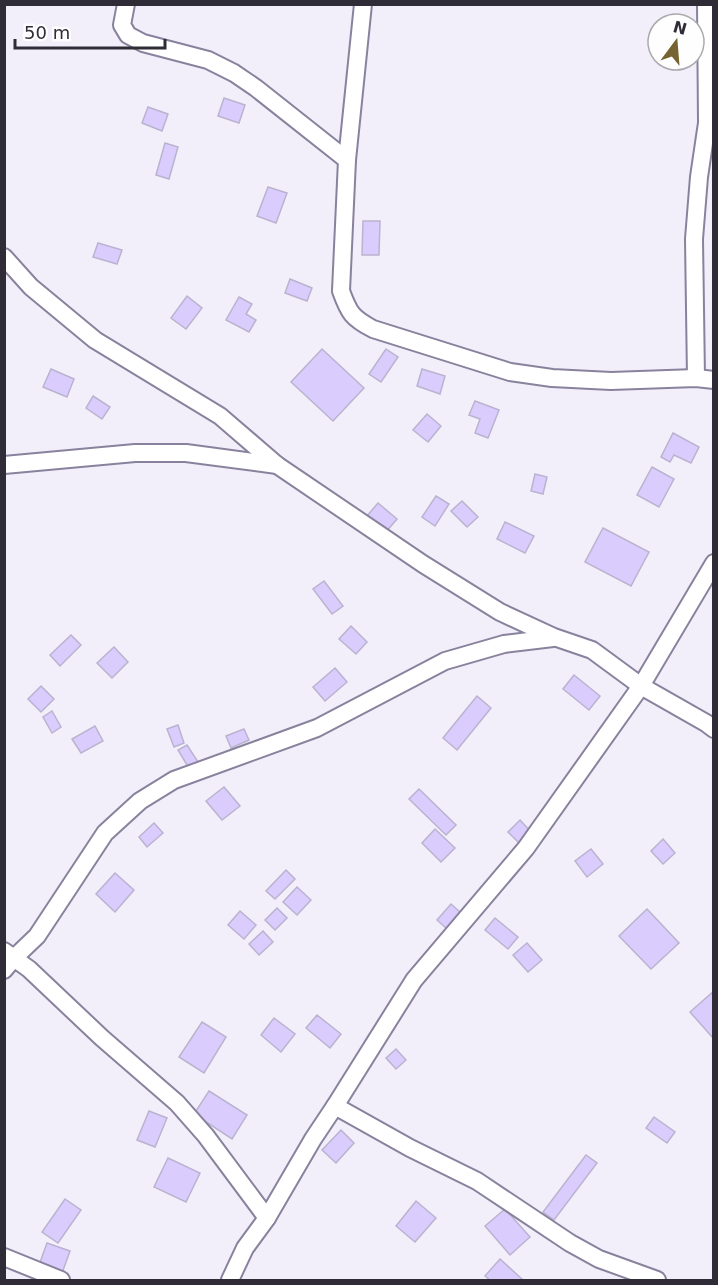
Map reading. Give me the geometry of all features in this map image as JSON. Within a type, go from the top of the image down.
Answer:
[{"type":"street","points":[[126,4],[122,24],[128,35],[144,43],[208,60],[234,73],[347,160]]},
{"type":"street","points":[[363,4],[347,160],[341,291],[347,309],[358,321],[373,329],[510,372],[552,378],[611,381],[696,378],[714,380]]},
{"type":"street","points":[[696,378],[694,239],[699,177],[707,123],[706,4]]},
{"type":"street","points":[[4,257],[32,287],[95,340],[220,416],[277,465],[423,564],[501,612],[554,637],[592,650],[641,686],[714,729]]},
{"type":"street","points":[[4,465],[135,453],[186,453],[277,465]]},
{"type":"street","points":[[230,1281],[245,1248],[267,1218],[313,1139],[414,980],[526,848],[641,686],[714,563]]},
{"type":"street","points":[[267,1218],[206,1136],[177,1103],[102,1038],[29,969],[8,960],[37,936],[105,833],[140,801],[174,780],[317,728],[445,661],[504,644],[554,637]]},
{"type":"street","points":[[335,1106],[410,1148],[477,1181],[570,1243],[599,1259],[657,1281]]},
{"type":"street","points":[[4,1257],[61,1281]]},
{"type":"building","points":[[224,98],[245,105],[239,123],[218,116]]},
{"type":"building","points":[[148,107],[168,114],[162,131],[142,123]]},
{"type":"building","points":[[165,143],[178,147],[169,179],[156,175]]},
{"type":"building","points":[[268,187],[287,193],[276,223],[257,216]]},
{"type":"building","points":[[363,221],[380,221],[379,255],[362,255]]},
{"type":"building","points":[[98,243],[122,250],[117,264],[93,257]]},
{"type":"building","points":[[290,279],[312,288],[307,301],[285,293]]},
{"type":"building","points":[[187,296],[202,308],[186,329],[171,318]]},
{"type":"building","points":[[239,297],[252,304],[246,314],[256,320],[249,332],[226,320]]},
{"type":"building","points":[[322,349],[364,388],[333,421],[291,382]]},
{"type":"building","points":[[386,349],[398,357],[381,382],[369,374]]},
{"type":"building","points":[[51,369],[74,379],[67,397],[43,387]]},
{"type":"building","points":[[422,369],[445,376],[440,394],[417,386]]},
{"type":"building","points":[[93,396],[110,407],[102,419],[86,408]]},
{"type":"building","points":[[475,401],[499,410],[488,438],[475,433],[480,419],[469,415]]},
{"type":"building","points":[[427,414],[441,426],[428,442],[413,430]]},
{"type":"building","points":[[673,433],[699,447],[691,463],[674,455],[670,462],[661,457]]},
{"type":"building","points":[[652,467],[674,479],[659,507],[637,495]]},
{"type":"building","points":[[535,474],[547,477],[543,494],[531,491]]},
{"type":"building","points":[[436,496],[449,504],[435,526],[422,517]]},
{"type":"building","points":[[462,501],[478,517],[467,527],[451,511]]},
{"type":"building","points":[[378,503],[397,519],[386,532],[367,516]]},
{"type":"building","points":[[505,522],[534,536],[525,553],[497,539]]},
{"type":"building","points":[[603,528],[649,552],[631,586],[585,562]]},
{"type":"building","points":[[324,581],[343,606],[332,614],[313,589]]},
{"type":"building","points":[[351,626],[367,642],[356,654],[339,639]]},
{"type":"building","points":[[71,635],[81,645],[60,666],[50,655]]},
{"type":"building","points":[[114,647],[128,662],[112,678],[97,663]]},
{"type":"building","points":[[335,668],[347,682],[325,701],[313,687]]},
{"type":"building","points":[[574,675],[600,696],[589,710],[563,689]]},
{"type":"building","points":[[41,686],[54,699],[41,712],[28,699]]},
{"type":"building","points":[[477,696],[491,708],[457,750],[443,738]]},
{"type":"building","points":[[52,711],[61,727],[52,733],[43,717]]},
{"type":"building","points":[[178,725],[184,743],[174,747],[167,729]]},
{"type":"building","points":[[95,726],[103,741],[81,753],[72,739]]},
{"type":"building","points":[[244,729],[249,740],[231,748],[226,736]]},
{"type":"building","points":[[187,745],[200,765],[190,770],[178,750]]},
{"type":"building","points":[[224,787],[240,806],[222,820],[206,801]]},
{"type":"building","points":[[419,789],[456,825],[446,835],[409,799]]},
{"type":"building","points":[[520,820],[532,833],[520,844],[508,832]]},
{"type":"building","points":[[154,823],[163,833],[147,847],[139,837]]},
{"type":"building","points":[[435,829],[455,848],[441,862],[422,843]]},
{"type":"building","points":[[663,839],[675,853],[663,864],[651,851]]},
{"type":"building","points":[[591,849],[603,864],[587,877],[575,861]]},
{"type":"building","points":[[286,870],[295,879],[275,899],[266,891]]},
{"type":"building","points":[[115,873],[134,890],[115,912],[96,894]]},
{"type":"building","points":[[297,887],[311,900],[297,915],[283,902]]},
{"type":"building","points":[[451,904],[461,913],[447,929],[437,920]]},
{"type":"building","points":[[277,908],[287,918],[275,930],[265,920]]},
{"type":"building","points":[[647,909],[679,943],[651,969],[619,936]]},
{"type":"building","points":[[240,911],[256,925],[244,939],[228,925]]},
{"type":"building","points":[[495,918],[518,937],[508,949],[485,930]]},
{"type":"building","points":[[263,931],[273,942],[259,955],[249,944]]},
{"type":"building","points":[[527,943],[542,960],[528,972],[513,955]]},
{"type":"building","points":[[714,991],[714,1038],[713,1038],[690,1012]]},
{"type":"building","points":[[317,1015],[341,1034],[330,1048],[306,1028]]},
{"type":"building","points":[[274,1018],[295,1034],[281,1052],[261,1035]]},
{"type":"building","points":[[202,1022],[226,1037],[204,1073],[179,1057]]},
{"type":"building","points":[[396,1049],[406,1060],[396,1069],[386,1058]]},
{"type":"building","points":[[209,1091],[247,1115],[232,1139],[194,1114]]},
{"type":"building","points":[[149,1111],[167,1118],[155,1147],[137,1140]]},
{"type":"building","points":[[654,1117],[675,1132],[667,1143],[646,1128]]},
{"type":"building","points":[[341,1130],[354,1143],[336,1163],[322,1150]]},
{"type":"building","points":[[586,1155],[597,1163],[554,1220],[543,1212]]},
{"type":"building","points":[[168,1158],[200,1173],[186,1202],[154,1187]]},
{"type":"building","points":[[65,1199],[81,1210],[58,1243],[42,1232]]},
{"type":"building","points":[[416,1201],[436,1218],[415,1242],[396,1226]]},
{"type":"building","points":[[505,1209],[530,1237],[510,1255],[485,1226]]},
{"type":"building","points":[[47,1243],[70,1251],[61,1276],[38,1268]]},
{"type":"building","points":[[500,1259],[523,1280],[490,1280],[485,1276]]}]
